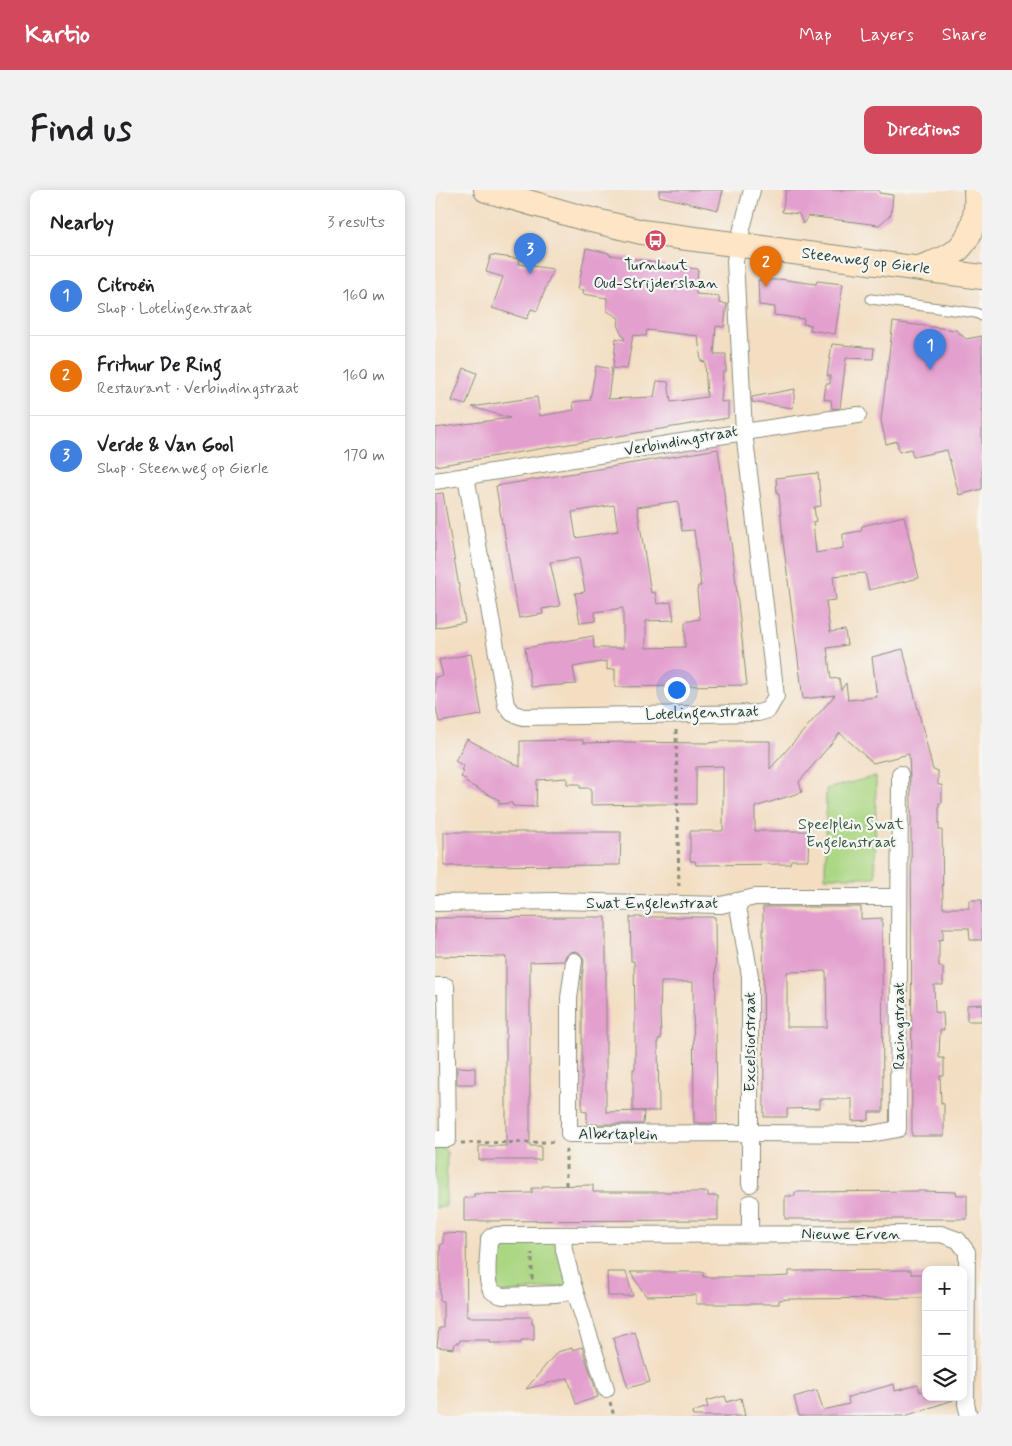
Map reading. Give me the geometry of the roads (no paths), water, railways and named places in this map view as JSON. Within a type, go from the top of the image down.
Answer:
[{"type":"street","name":"Verbindingstraat","points":[[435,481],[744,432],[735,261],[751,190]]},
{"type":"street","points":[[919,268],[947,257],[966,240],[975,222],[976,190]]},
{"type":"street","name":"Steenweg op Gierle","points":[[495,191],[583,218],[641,232],[982,277]]},
{"type":"street","points":[[744,432],[858,415]]},
{"type":"street","name":"Lotelingenstraat","points":[[466,476],[505,705],[513,713],[523,717],[758,713],[768,710],[776,696],[744,432]]},
{"type":"street","name":"Racingstraat","points":[[751,1133],[871,1134],[898,1129],[900,774]]},
{"type":"street","name":"Swat Engelenstraat","points":[[435,903],[556,902],[679,905],[721,904],[755,897],[899,897]]},
{"type":"street","name":"Excelsiorstraat","points":[[737,901],[750,976],[750,1184]]},
{"type":"street","name":"Albertaplein","points":[[574,961],[569,998],[569,1134],[751,1133]]},
{"type":"street","points":[[435,986],[446,986],[441,1139]]},
{"type":"street","points":[[750,1203],[750,1234]]},
{"type":"street","name":"Nieuwe Erven","points":[[573,1285],[566,1292],[556,1294],[503,1296],[496,1294],[491,1290],[487,1282],[489,1239],[492,1236],[563,1235],[941,1234],[958,1240],[967,1252],[966,1404],[969,1416]]},
{"type":"street","points":[[563,1235],[564,1250],[573,1285],[605,1390]]},
{"type":"lane","points":[[871,299],[976,313],[982,316]]},
{"type":"place","name":"Turnhout Oud-Strijderslaan","points":[[656,241]]},
{"type":"place","name":"Verde & Van Gool","points":[[530,274]]},
{"type":"place","name":"Frituur De Ring","points":[[766,287]]},
{"type":"place","name":"Citroën","points":[[930,370]]},
{"type":"park label","name":"Speelplein Swat Engelenstraat","points":[[851,833]]}]
